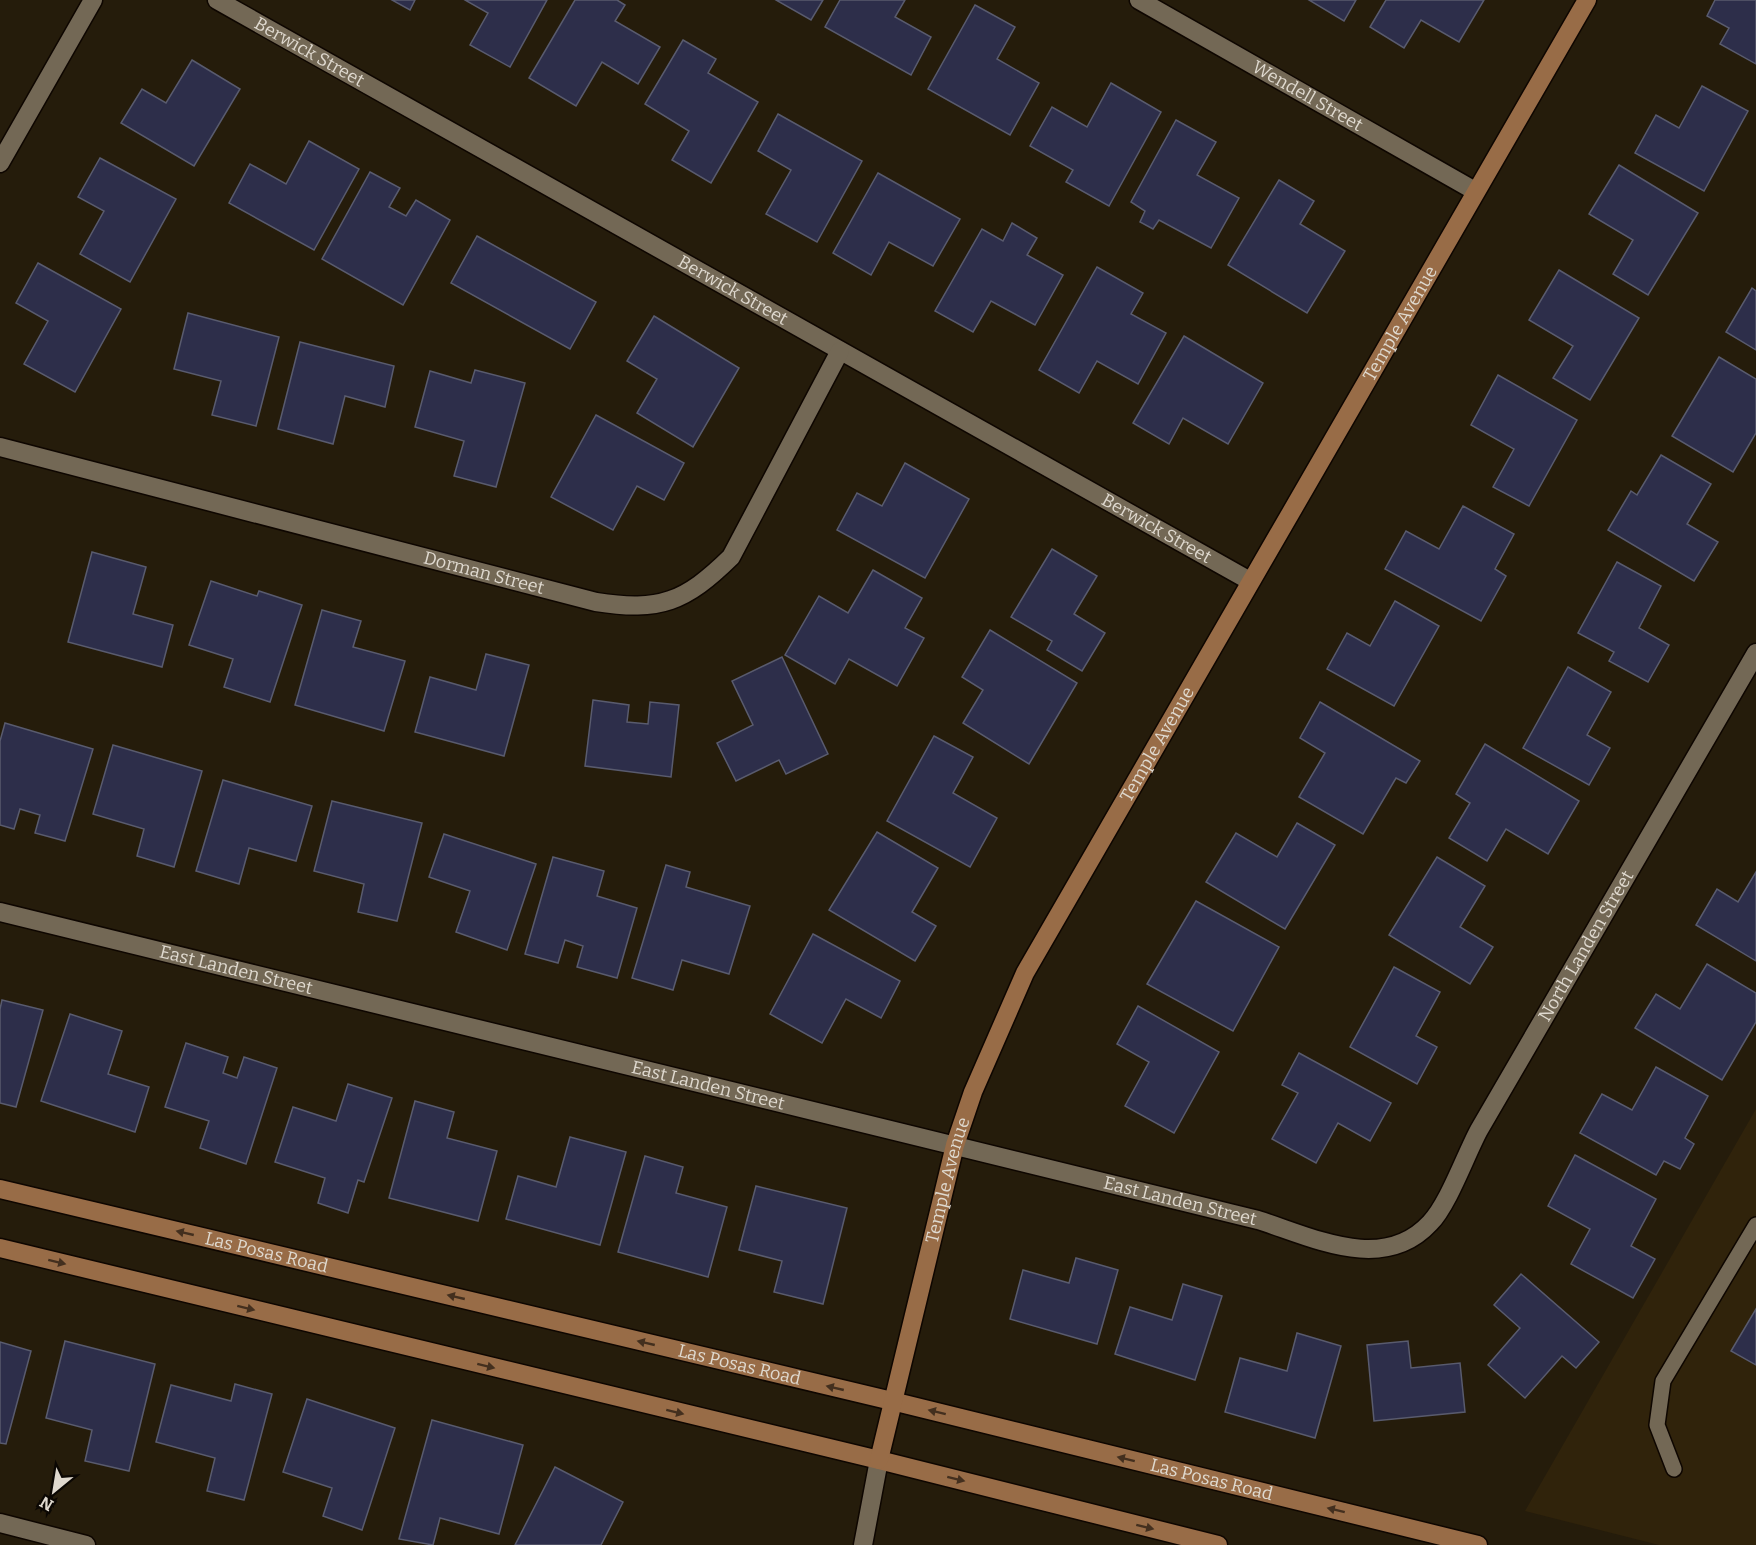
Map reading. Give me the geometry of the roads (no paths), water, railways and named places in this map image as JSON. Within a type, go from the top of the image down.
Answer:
[{"type":"main road","name":"Temple Avenue","points":[[879,1460],[955,1145],[973,1092],[1025,973],[1587,0]]},
{"type":"main road","name":"Las Posas Road","points":[[0,1189],[892,1401],[1478,1545]]},
{"type":"main road","points":[[0,1248],[879,1460],[1218,1545]]},
{"type":"street","points":[[0,163],[93,0]]},
{"type":"street","name":"Berwick Street","points":[[217,0],[1250,581]]},
{"type":"street","name":"Wendell Street","points":[[1139,0],[1475,191]]},
{"type":"street","name":"Dorman Street","points":[[0,447],[596,602],[632,608],[670,601],[704,584],[731,557],[840,351]]},
{"type":"street","name":"North Landen Street","points":[[1414,1237],[1431,1223],[1443,1205],[1479,1130],[1756,653]]},
{"type":"street","name":"East Landen Street","points":[[0,912],[1258,1220],[1352,1249],[1374,1250],[1392,1247],[1414,1237]]},
{"type":"street","name":"Temple Avenue","points":[[863,1545],[879,1460]]},
{"type":"street","points":[[0,1523],[86,1545]]},
{"type":"lane","points":[[1674,1469],[1657,1425],[1663,1381],[1756,1225]]}]
